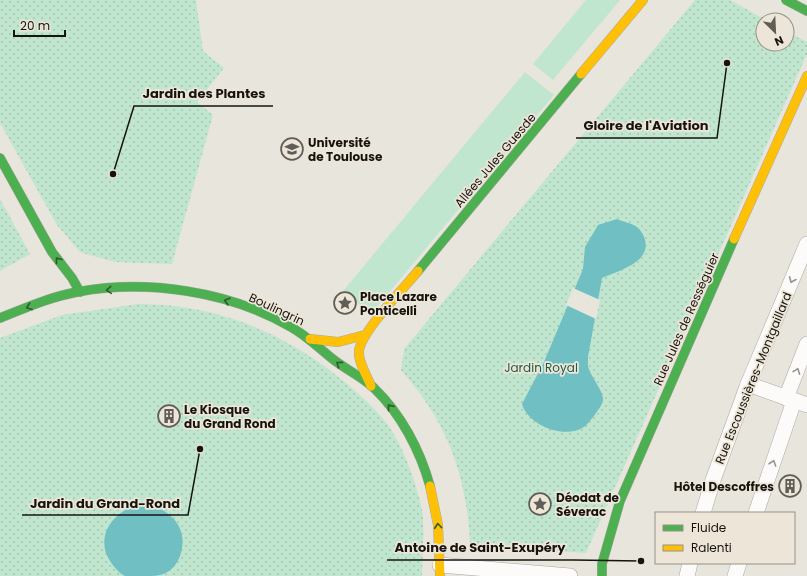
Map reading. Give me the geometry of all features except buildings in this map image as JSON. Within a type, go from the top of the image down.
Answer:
[{"type":"main road","name":"Allées Jules Guesde","points":[[371,386],[361,363],[359,351],[364,335],[643,0]]},
{"type":"main road","points":[[786,0],[807,11]]},
{"type":"main road","name":"Rue Jules de Rességuier","points":[[602,576],[602,564],[620,501],[717,277],[807,76]]},
{"type":"main road","points":[[0,158],[52,252],[72,278],[80,292]]},
{"type":"main road","name":"Boulingrin","points":[[0,318],[52,298],[80,292],[138,288],[213,297],[264,314],[289,326],[310,339],[320,349],[371,386],[396,415],[418,452],[433,490],[438,523],[440,570]]},
{"type":"main road","name":"Allées Jules Guesde","points":[[310,339],[335,344],[348,342],[364,335]]},
{"type":"street","name":"Rue Escoussières-Montgaillard","points":[[703,512],[713,480],[748,384],[807,244]]},
{"type":"street","points":[[756,512],[796,401],[807,344]]},
{"type":"street","points":[[748,384],[796,401]]},
{"type":"street","points":[[687,576],[690,564]]},
{"type":"street","points":[[735,576],[739,564]]},
{"type":"street","points":[[440,570],[570,576]]},
{"type":"green space","points":[[0,0],[196,0],[203,51],[224,68],[197,102],[213,115],[172,264],[115,262],[80,252],[57,225],[0,123]]},
{"type":"green space","points":[[586,0],[620,0],[553,80],[533,64]]},
{"type":"green space","name":"Jardin Royal","points":[[695,0],[730,0],[755,14],[755,52],[795,52],[795,36],[807,42],[807,54],[586,553],[470,545],[464,495],[452,451],[431,409],[401,370],[404,349]]},
{"type":"green space","points":[[525,72],[554,95],[371,314],[343,291]]},
{"type":"green space","points":[[0,199],[30,254],[0,271]]},
{"type":"green space","points":[[139,304],[168,305],[196,309],[223,316],[275,336],[323,365],[370,405],[382,417],[397,440],[410,469],[417,490],[423,516],[422,576],[0,576],[0,338],[62,315]]},
{"type":"water","points":[[617,219],[633,224],[638,228],[645,238],[645,248],[643,255],[631,265],[602,278],[588,357],[588,366],[603,396],[603,400],[601,406],[587,425],[576,431],[557,431],[539,424],[531,418],[522,404],[544,362],[583,269],[585,247],[598,225]]},
{"type":"water","points":[[142,504],[161,509],[175,520],[182,536],[180,556],[172,569],[164,574],[154,576],[125,576],[112,564],[106,554],[104,544],[105,534],[115,518],[132,507]]},
{"type":"pier","points":[[573,288],[600,300],[596,319],[566,305]]},
{"type":"traffic: fast","points":[[786,0],[807,11]]},
{"type":"traffic: fast","points":[[418,271],[581,74]]},
{"type":"traffic: fast","points":[[0,158],[52,252],[72,278],[80,292]]},
{"type":"traffic: fast","points":[[602,576],[602,564],[620,501],[734,239]]},
{"type":"traffic: fast","points":[[0,318],[38,303],[77,292],[104,288],[131,287],[187,291],[241,305],[267,315],[291,327],[308,338],[334,360],[365,380],[384,398],[401,421],[415,446],[430,486]]},
{"type":"traffic: slow","points":[[581,74],[643,0]]},
{"type":"traffic: slow","points":[[734,239],[807,76]]},
{"type":"traffic: slow","points":[[371,386],[360,360],[359,351],[362,343],[375,322],[418,271]]},
{"type":"traffic: slow","points":[[310,339],[338,342],[365,335]]},
{"type":"traffic: slow","points":[[430,486],[438,525],[440,576]]},
{"type":"place","name":"Gloire de l'Aviation","points":[[727,63]]},
{"type":"place","name":"Université de Toulouse","points":[[292,149]]},
{"type":"place","name":"Jardin des Plantes","points":[[113,174]]},
{"type":"place","name":"Place Lazare Ponticelli","points":[[345,303]]},
{"type":"place","name":"Le Kiosque du Grand Rond","points":[[169,416]]},
{"type":"place","name":"Jardin du Grand-Rond","points":[[200,449]]},
{"type":"place","name":"Hôtel Descoffres","points":[[790,486]]},
{"type":"place","name":"Déodat de Séverac","points":[[540,504]]},
{"type":"place","name":"Antoine de Saint-Exupéry","points":[[641,561]]}]
